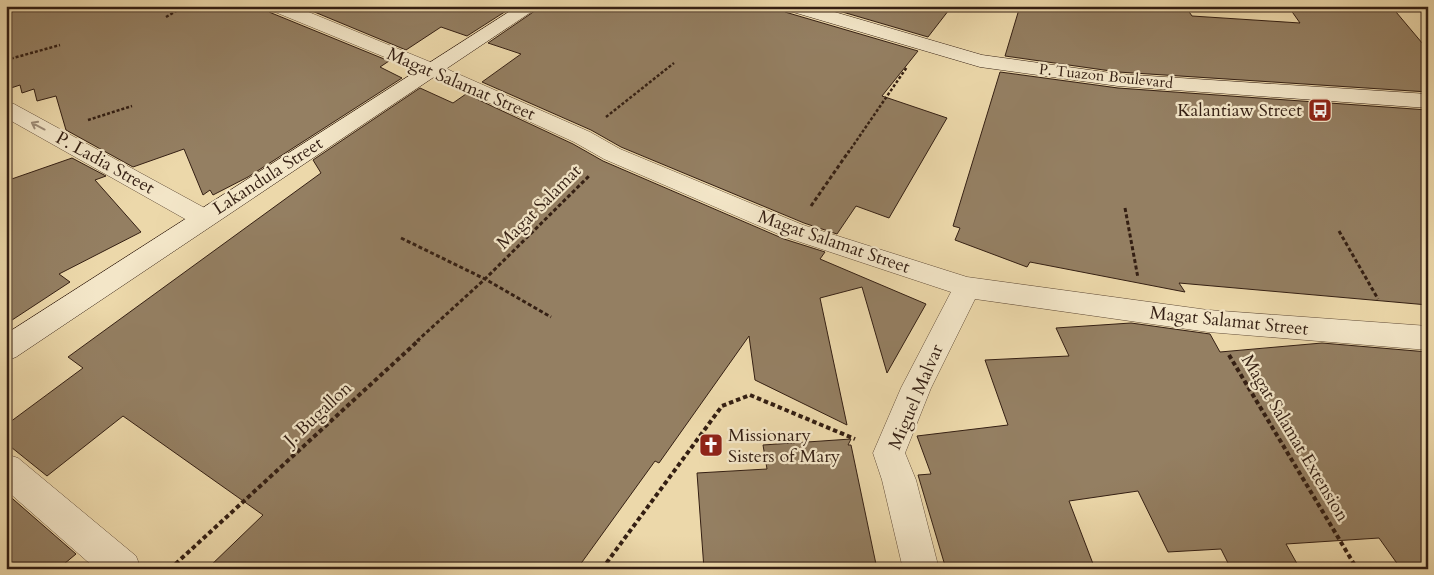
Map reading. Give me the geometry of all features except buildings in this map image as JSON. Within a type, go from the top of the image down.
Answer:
[{"type":"street","name":"Magat Salamat Street","points":[[277,6],[433,70],[582,137],[612,154],[794,231],[968,287],[1144,313],[1428,338]]},
{"type":"street","name":"Lakandula Street","points":[[6,349],[203,218],[531,6]]},
{"type":"street","name":"P. Tuazon Boulevard","points":[[792,6],[922,46],[980,61],[1118,80],[1428,101]]},
{"type":"street","name":"P. Ladia Street","points":[[6,109],[203,218]]},
{"type":"street","name":"Miguel Malvar","points":[[921,569],[889,453],[916,388],[968,287]]},
{"type":"street","points":[[6,469],[123,569]]},
{"type":"path","points":[[166,16],[185,6]]},
{"type":"path","points":[[6,60],[60,45]]},
{"type":"path","points":[[794,231],[922,46]]},
{"type":"path","points":[[582,137],[674,63]]},
{"type":"path","name":"Magat Salamat","points":[[485,279],[612,154]]},
{"type":"path","points":[[1125,208],[1144,313]]},
{"type":"path","points":[[1339,232],[1400,337]]},
{"type":"path","points":[[401,238],[485,279],[551,318]]},
{"type":"path","name":"J. Bugallon","points":[[170,569],[485,279]]},
{"type":"path","name":"Magat Salamat Extension","points":[[1208,320],[1357,569]]},
{"type":"path","points":[[602,569],[722,406],[731,402],[750,395],[889,453]]},
{"type":"place","name":"Kalantiaw Street","points":[[1320,110]]},
{"type":"place","name":"Missionary Sisters of Mary","points":[[711,445]]}]
